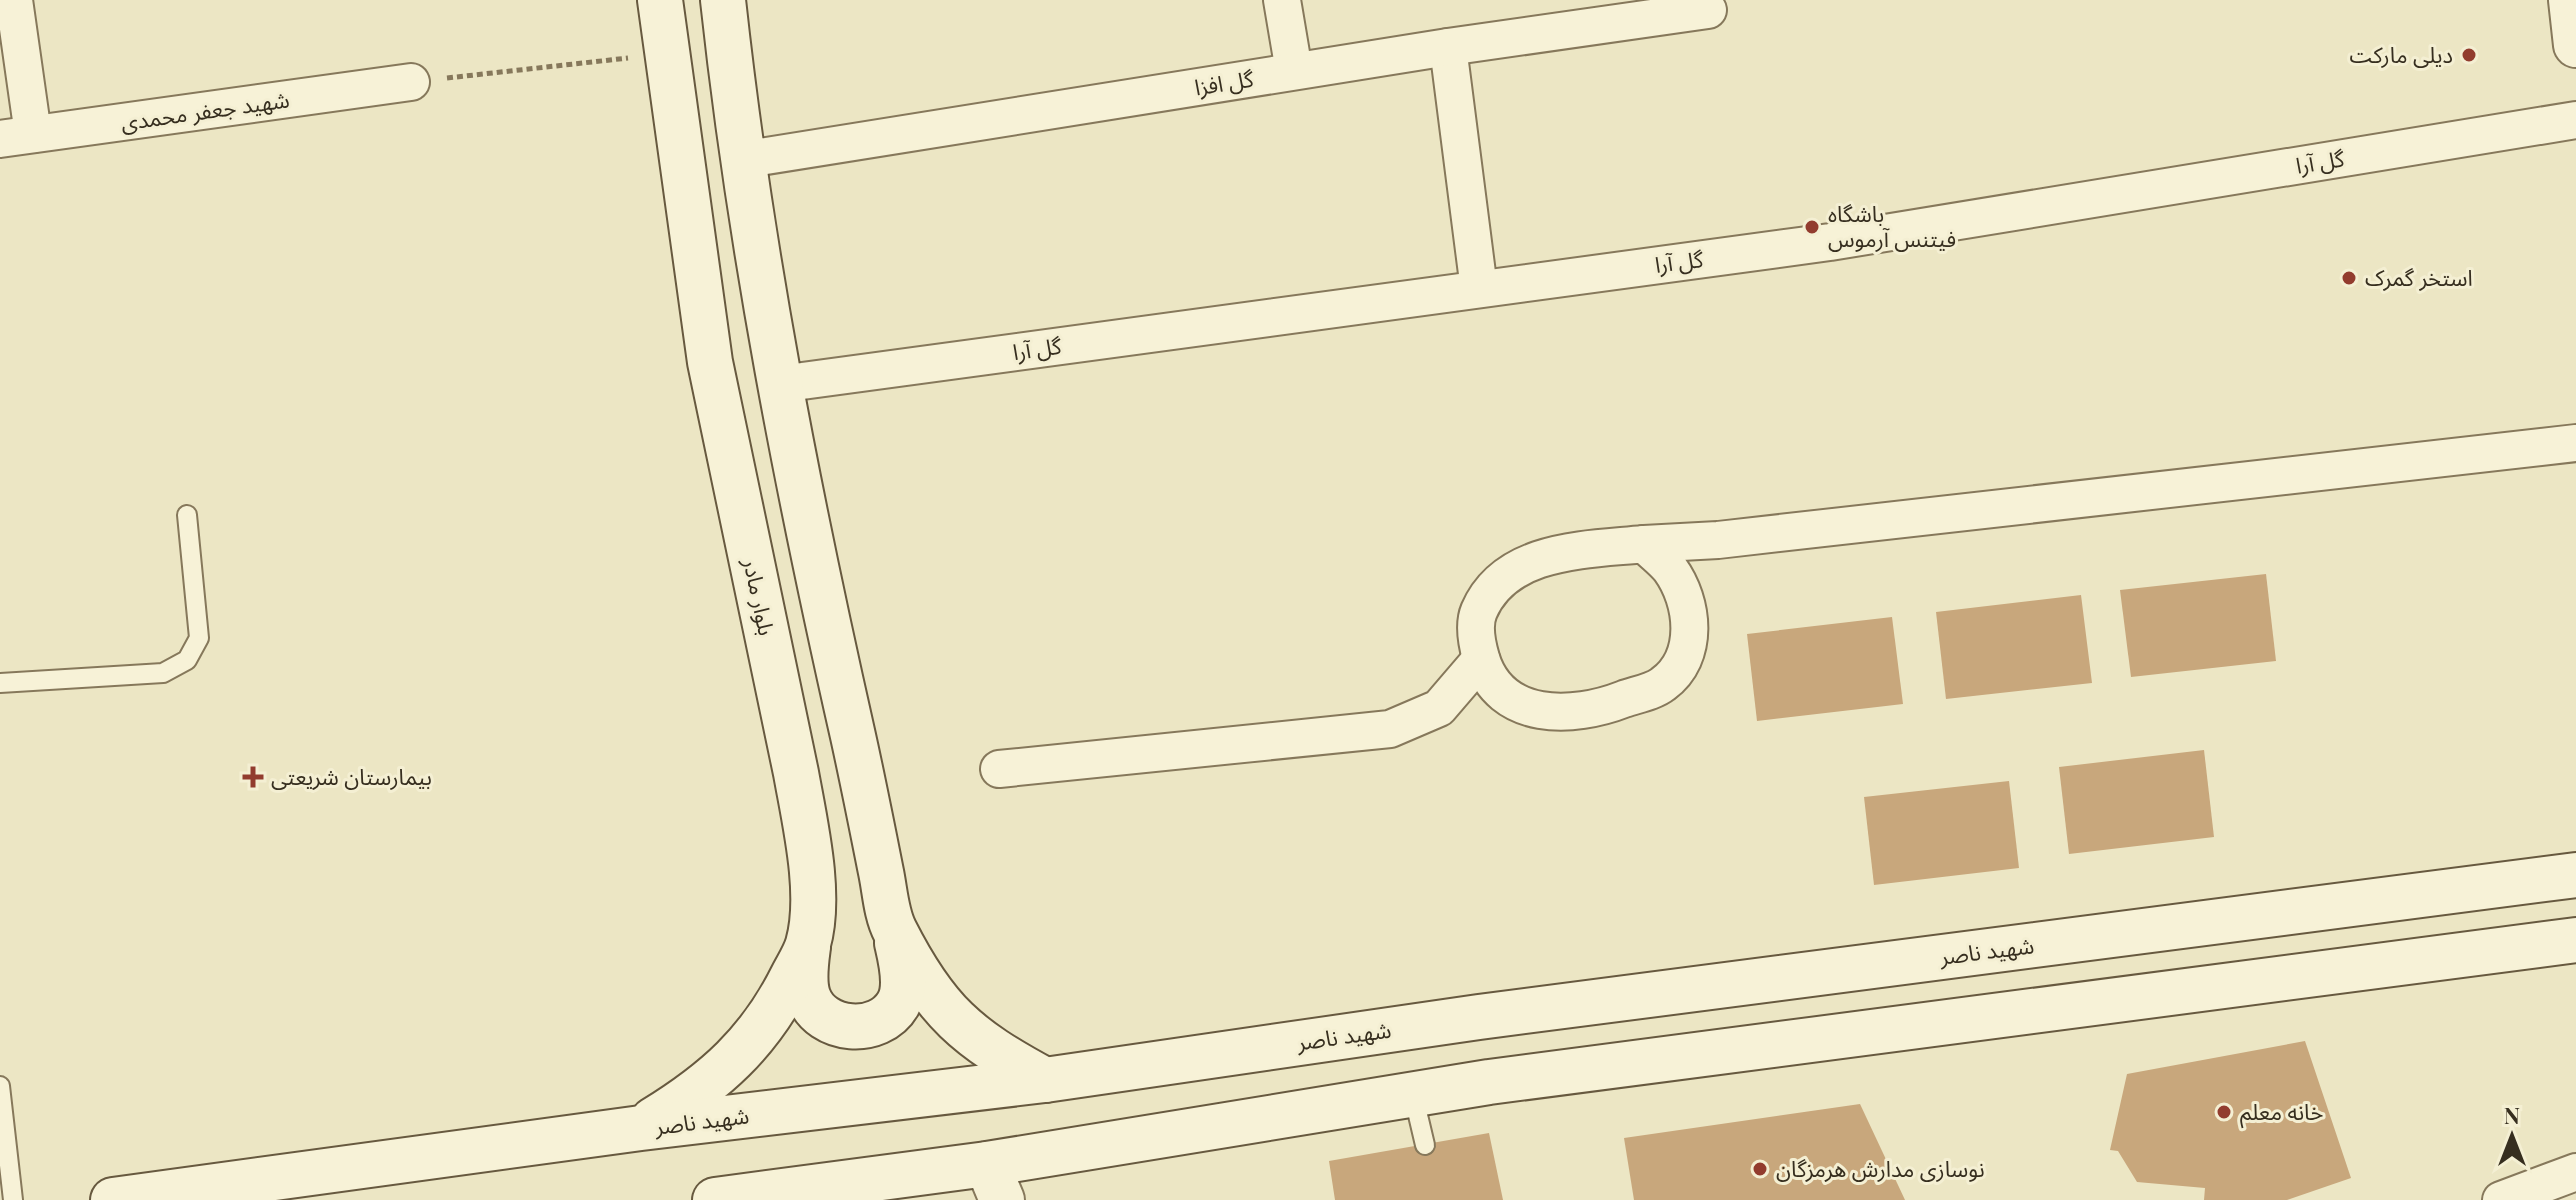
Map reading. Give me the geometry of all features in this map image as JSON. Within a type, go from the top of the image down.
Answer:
[{"type":"main road","name":"بلوار مادر","points":[[641,1128],[701,1091],[745,1050],[781,999],[808,944],[812,896],[807,837],[710,362],[660,0]]},
{"type":"main road","points":[[723,0],[741,160],[780,384],[808,540],[893,927],[903,981],[899,1003],[884,1019],[860,1028],[837,1024],[819,1014],[808,996],[808,944]]},
{"type":"main road","points":[[2571,0],[2576,45]]},
{"type":"main road","name":"شهید ناصر","points":[[113,1200],[641,1128],[1045,1080],[1479,1017],[2576,875]]},
{"type":"main road","points":[[893,927],[926,985],[956,1024],[998,1055],[1045,1080]]},
{"type":"main road","points":[[715,1200],[995,1182],[1413,1094],[1489,1082],[2576,940]]},
{"type":"main road","points":[[1479,1017],[1489,1082]]},
{"type":"street","points":[[14,0],[17,137]]},
{"type":"street","points":[[1282,0],[1294,71]]},
{"type":"street","name":"گل افزا","points":[[741,160],[1448,47],[1708,10]]},
{"type":"street","points":[[1448,47],[1479,289]]},
{"type":"street","name":"شهید جعفر محمدی","points":[[17,137],[411,82]]},
{"type":"street","name":"گل آرا","points":[[780,384],[1830,242],[2576,120]]},
{"type":"street","points":[[1644,544],[1670,569],[1687,602],[1691,638],[1680,665],[1663,684],[1597,710],[1564,713],[1531,710],[1503,694],[1485,673],[1477,643],[1477,614],[1489,592],[1511,574],[1542,556],[1644,544],[1718,540],[2576,443]]},
{"type":"street","points":[[999,769],[1390,729],[1439,708],[1481,659]]},
{"type":"street","points":[[2501,1200],[2576,1172]]},
{"type":"lane","points":[[0,683],[163,673],[187,660],[199,638],[187,515]]},
{"type":"lane","points":[[0,1086],[13,1200]]},
{"type":"lane","points":[[1413,1094],[1425,1145]]},
{"type":"path","points":[[411,82],[665,53]]},
{"type":"building","points":[[2266,574],[2276,661],[2131,677],[2120,590]]},
{"type":"building","points":[[2081,595],[2092,683],[1946,699],[1936,612]]},
{"type":"building","points":[[1892,617],[1903,704],[1757,721],[1747,634]]},
{"type":"building","points":[[2204,750],[2214,837],[2069,854],[2059,767]]},
{"type":"building","points":[[2009,781],[2019,868],[1874,885],[1864,797]]},
{"type":"building","name":"خانه معلم","points":[[2305,1041],[2351,1178],[2287,1200],[2204,1200],[2205,1188],[2137,1182],[2118,1151],[2110,1150],[2127,1074]]},
{"type":"building","name":"نوسازی مدارش هرمزگان","points":[[1860,1104],[1905,1200],[1634,1200],[1624,1138]]},
{"type":"building","points":[[1489,1133],[1503,1200],[1335,1200],[1329,1161]]},
{"type":"place","name":"دیلی مارکت","points":[[2469,55]]},
{"type":"place","name":"باشگاه فیتنس آرموس","points":[[1812,227]]},
{"type":"place","name":"استخر گمرک","points":[[2349,278]]},
{"type":"place","name":"بیمارستان شریعتی","points":[[253,777]]},
{"type":"place","name":"خانه معلم","points":[[2224,1112]]},
{"type":"place","name":"نوسازی مدارش هرمزگان","points":[[1760,1169]]}]
